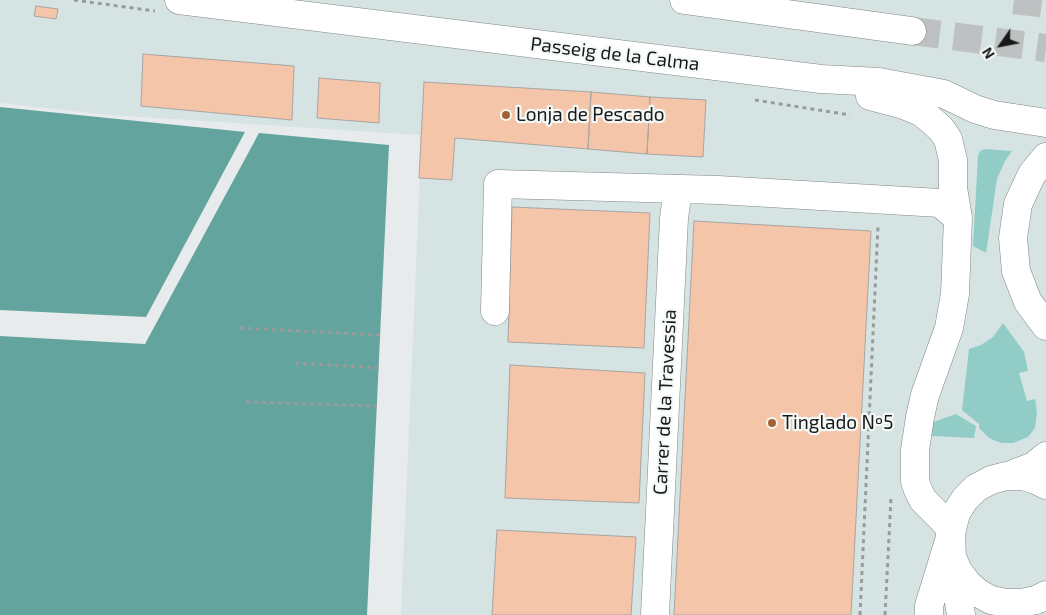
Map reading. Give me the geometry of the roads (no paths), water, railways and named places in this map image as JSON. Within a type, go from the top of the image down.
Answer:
[{"type":"street","name":"Passeig de la Calma","points":[[179,0],[821,79],[879,82],[925,89],[944,94],[975,109],[994,115],[1046,124]]},
{"type":"street","points":[[684,0],[912,31]]},
{"type":"street","points":[[821,79],[876,99],[904,105],[921,112],[941,129],[952,149],[954,160],[953,188],[958,218],[955,294],[949,328],[925,395],[920,416],[915,480],[923,500],[947,524],[958,571],[967,583],[978,593],[991,600],[1029,604]]},
{"type":"street","points":[[1046,157],[1032,174],[1018,204],[1013,238],[1016,271],[1028,302],[1046,336]]},
{"type":"street","points":[[495,311],[498,184],[678,189],[940,203],[958,218]]},
{"type":"street","name":"Carrer de la Travessia","points":[[655,615],[674,218],[678,189]]},
{"type":"street","points":[[1028,302],[1046,326]]},
{"type":"street","points":[[916,450],[918,465],[923,476],[931,485],[940,491],[950,494],[976,488],[990,480],[1034,466],[1046,456]]},
{"type":"street","points":[[1006,476],[1022,476],[1046,484]]},
{"type":"street","points":[[928,615],[929,606],[952,546],[956,513],[965,499],[976,488]]},
{"type":"street","points":[[952,546],[961,615]]},
{"type":"tunnel","points":[[1014,0],[1046,4]]},
{"type":"tunnel","points":[[912,31],[1046,48]]},
{"type":"place","name":"Lonja de Pescado","points":[[506,115]]},
{"type":"place","name":"Tinglado Nº5","points":[[772,423]]}]
